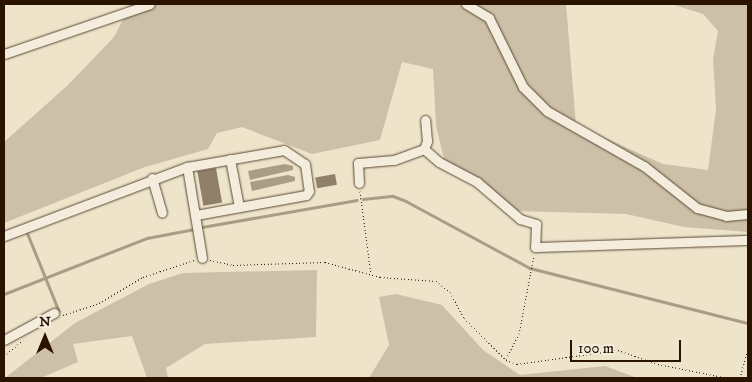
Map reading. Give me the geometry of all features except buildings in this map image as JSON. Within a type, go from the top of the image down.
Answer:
[{"type":"street","points":[[4,54],[150,4]]},
{"type":"street","points":[[466,4],[488,18],[524,86],[547,111],[644,166],[697,208],[726,216],[748,214]]},
{"type":"street","points":[[359,184],[358,163],[394,160],[424,148],[428,141],[425,120]]},
{"type":"street","points":[[424,148],[439,162],[477,182],[520,219],[536,224],[535,247],[748,240]]},
{"type":"street","points":[[4,236],[152,178],[187,167],[284,150],[305,164],[309,191],[306,195],[196,215]]},
{"type":"street","points":[[230,159],[239,207]]},
{"type":"street","points":[[187,167],[202,258]]},
{"type":"street","points":[[152,178],[162,213]]},
{"type":"street","points":[[4,340],[57,314]]},
{"type":"path","points":[[359,184],[371,275]]},
{"type":"path","points":[[506,360],[519,334],[535,247]]},
{"type":"path","points":[[57,314],[99,303],[143,277],[202,258],[232,265],[325,262],[371,275],[436,281],[450,292],[464,318],[506,360],[533,365],[592,351],[618,350],[658,364],[728,378]]},
{"type":"path","points":[[4,356],[31,334]]},
{"type":"path","points":[[740,378],[748,348]]},
{"type":"shaded area","points":[[131,4],[566,4],[576,125],[663,164],[708,170],[716,109],[713,59],[718,31],[703,14],[671,4],[748,4],[748,232],[684,227],[626,214],[513,211],[445,163],[436,126],[433,69],[402,62],[380,140],[312,154],[242,127],[217,133],[208,149],[145,167],[4,223],[4,142],[68,85],[114,37]]},
{"type":"shaded area","points":[[285,164],[293,166],[293,170],[250,180],[248,171]]},
{"type":"shaded area","points":[[288,175],[295,177],[295,181],[252,191],[250,182]]},
{"type":"shaded area","points":[[317,270],[316,337],[205,344],[166,368],[168,378],[147,378],[132,336],[73,344],[78,362],[41,378],[5,378],[75,323],[149,284],[183,273]]},
{"type":"shaded area","points":[[396,294],[442,305],[483,350],[520,375],[605,366],[637,378],[369,378],[389,345],[379,297]]},
{"type":"waterway","points":[[363,199],[393,196],[406,201],[530,268],[748,323]]},
{"type":"waterway","points":[[202,227],[357,200]]},
{"type":"waterway","points":[[4,294],[147,238],[194,229]]},
{"type":"waterway","points":[[27,232],[59,311]]}]
